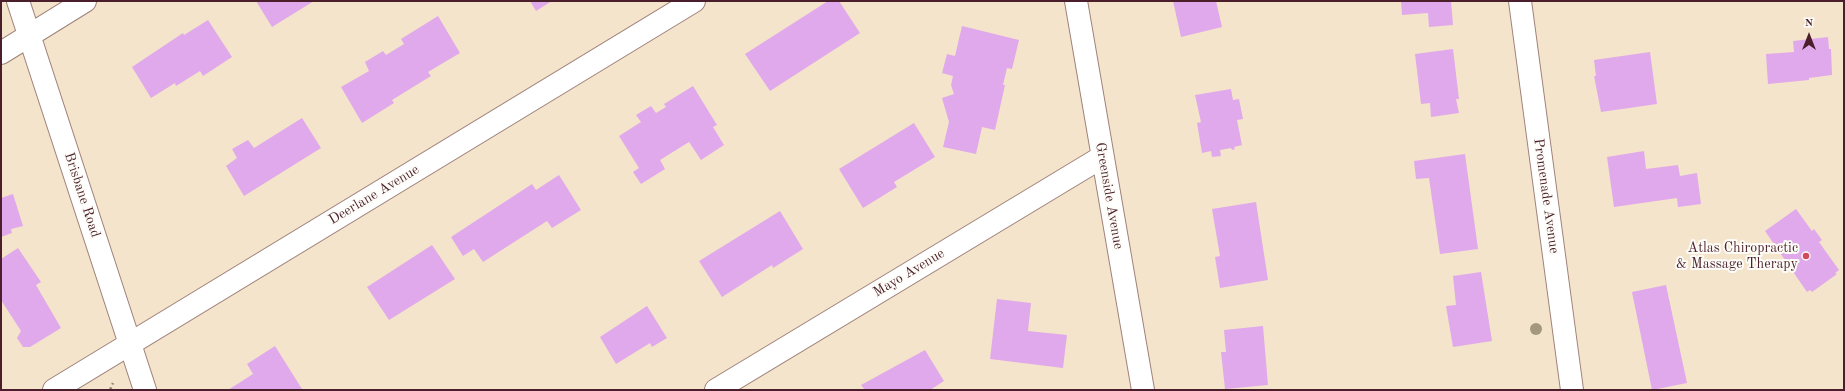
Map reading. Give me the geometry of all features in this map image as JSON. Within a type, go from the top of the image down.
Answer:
[{"type":"street","name":"Brisbane Road","points":[[18,1],[145,390]]},
{"type":"street","points":[[1,52],[84,1]]},
{"type":"street","name":"Deerlane Avenue","points":[[54,390],[694,1]]},
{"type":"street","name":"Greenside Avenue","points":[[1076,1],[1143,390]]},
{"type":"street","name":"Promenade Avenue","points":[[1520,1],[1572,390]]},
{"type":"street","name":"Mayo Avenue","points":[[716,390],[1102,157]]},
{"type":"building","points":[[256,1],[314,1],[272,27]]},
{"type":"building","points":[[530,1],[552,1],[536,11]]},
{"type":"building","points":[[828,1],[839,1],[860,33],[770,91],[745,54]]},
{"type":"building","points":[[1173,1],[1216,1],[1222,27],[1181,37]]},
{"type":"building","points":[[1401,1],[1451,1],[1453,25],[1429,27],[1428,13],[1402,15]]},
{"type":"building","points":[[438,16],[460,53],[428,72],[431,76],[392,100],[394,103],[362,123],[341,87],[369,71],[365,62],[383,51],[386,55],[404,44],[401,39]]},
{"type":"building","points":[[208,20],[232,57],[203,76],[200,71],[176,86],[175,83],[151,98],[132,67],[183,33],[184,35]]},
{"type":"building","points":[[962,26],[1019,40],[1012,69],[1007,68],[1003,85],[1005,85],[995,130],[982,127],[976,154],[943,147],[949,122],[942,98],[954,94],[951,85],[953,76],[942,73],[947,54],[955,56]]},
{"type":"building","points":[[1828,37],[1829,49],[1831,49],[1832,75],[1809,78],[1809,80],[1768,84],[1766,54],[1794,52],[1793,41]]},
{"type":"building","points":[[1453,49],[1459,99],[1456,99],[1459,113],[1431,117],[1430,103],[1421,104],[1415,54]]},
{"type":"building","points":[[1650,52],[1657,104],[1601,112],[1594,76],[1596,76],[1594,60]]},
{"type":"building","points":[[693,86],[717,125],[713,127],[724,145],[701,160],[689,142],[660,160],[665,169],[641,184],[633,172],[639,168],[619,136],[641,122],[636,115],[651,106],[656,113],[666,107],[664,104]]},
{"type":"building","points":[[1231,89],[1233,100],[1239,99],[1243,119],[1237,120],[1242,145],[1234,147],[1235,149],[1232,150],[1231,148],[1220,150],[1221,156],[1212,157],[1211,151],[1202,153],[1197,123],[1201,122],[1195,95]]},
{"type":"building","points":[[302,118],[321,148],[244,196],[226,166],[237,158],[232,149],[248,140],[254,148]]},
{"type":"building","points":[[914,123],[935,157],[894,182],[897,187],[863,208],[839,169]]},
{"type":"building","points":[[1644,151],[1646,169],[1678,165],[1680,176],[1697,173],[1701,204],[1678,207],[1677,198],[1614,207],[1607,157]]},
{"type":"building","points":[[1465,154],[1478,249],[1440,254],[1429,178],[1416,179],[1414,161]]},
{"type":"building","points":[[559,175],[581,210],[552,228],[547,221],[483,262],[474,249],[463,256],[451,237],[532,184],[536,190]]},
{"type":"building","points":[[13,194],[23,226],[11,229],[12,233],[1,237],[1,198]]},
{"type":"building","points":[[1256,202],[1268,280],[1220,288],[1215,257],[1220,256],[1212,209]]},
{"type":"building","name":"Atlas Chiropractic & Massage Therapy","points":[[1796,209],[1812,231],[1814,229],[1822,240],[1819,242],[1839,270],[1835,273],[1837,274],[1812,292],[1810,290],[1807,292],[1765,231]]},
{"type":"building","points":[[780,211],[803,249],[773,268],[772,265],[722,297],[699,261]]},
{"type":"building","points":[[432,245],[455,279],[389,320],[367,287]]},
{"type":"building","points":[[18,248],[41,282],[36,285],[61,328],[30,347],[23,347],[17,338],[21,331],[1,300],[1,259]]},
{"type":"building","points":[[1481,272],[1492,341],[1453,347],[1446,306],[1456,305],[1453,276]]},
{"type":"building","points":[[1666,285],[1687,383],[1652,390],[1632,292]]},
{"type":"building","points":[[997,299],[1031,303],[1028,331],[1067,335],[1063,368],[990,359]]},
{"type":"building","points":[[647,306],[667,338],[652,347],[650,343],[616,364],[600,337]]},
{"type":"building","points":[[1263,326],[1268,385],[1225,389],[1221,352],[1226,352],[1224,330]]},
{"type":"building","points":[[275,346],[302,389],[228,390],[253,374],[247,364]]},
{"type":"building","points":[[925,350],[944,381],[930,390],[865,390],[861,385]]},
{"type":"place","name":"Atlas Chiropractic & Massage Therapy","points":[[1806,256]]}]
